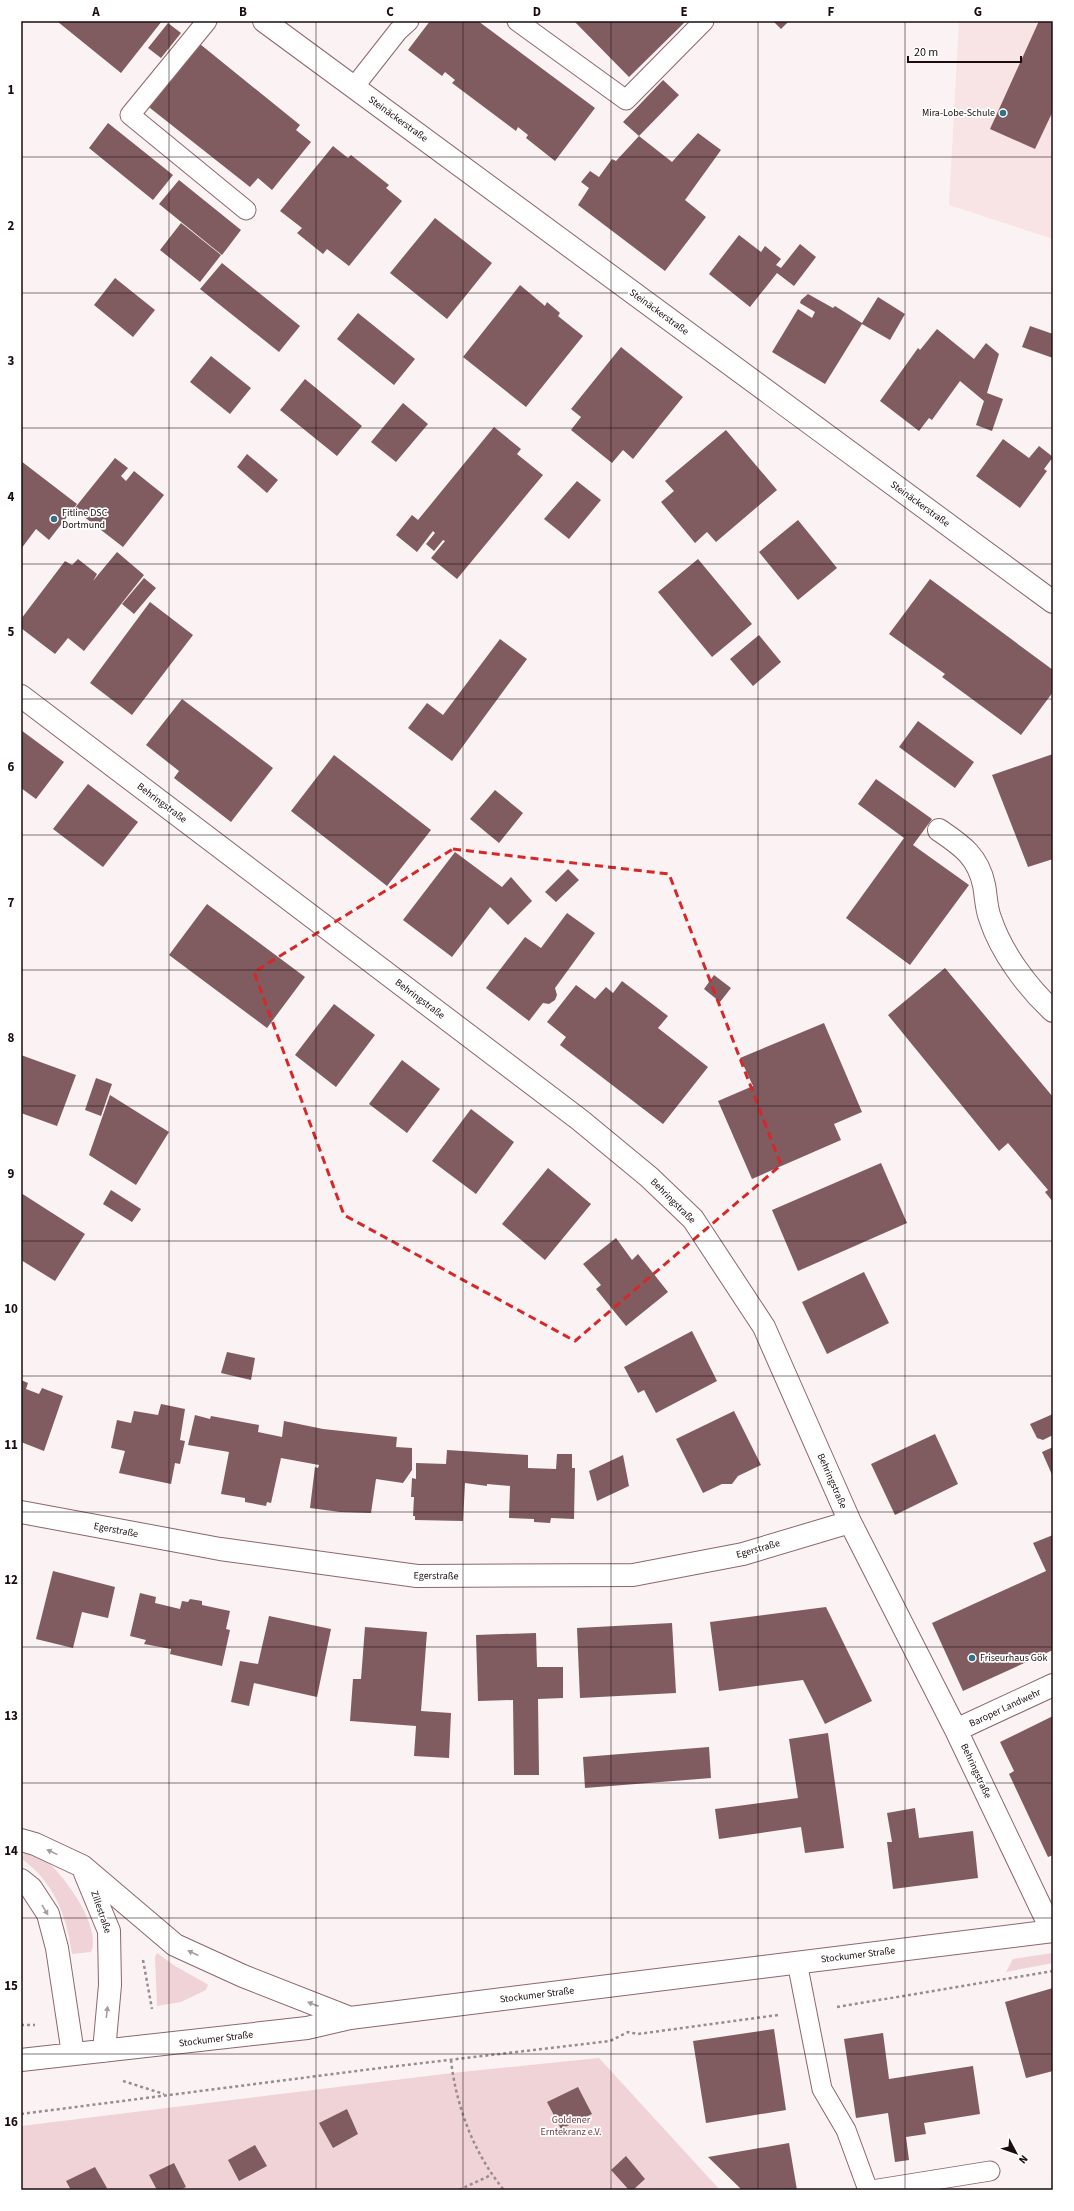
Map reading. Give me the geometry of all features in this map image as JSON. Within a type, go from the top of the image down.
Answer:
[{"type":"street","name":"Steinäckerstraße","points":[[264,21],[1053,602]]},
{"type":"street","name":"Behringstraße","points":[[21,696],[580,1120],[649,1177],[693,1219],[764,1327],[850,1522],[956,1730],[1052,1931]]},
{"type":"street","points":[[939,830],[963,846],[973,857],[984,882],[990,918],[1008,956],[1027,984],[1053,1011]]},
{"type":"street","name":"Egerstraße","points":[[21,1512],[220,1549],[417,1576],[633,1575],[743,1554],[850,1522]]},
{"type":"street","name":"Baroper Landwehr","points":[[956,1730],[1053,1685]]},
{"type":"street","points":[[21,1840],[35,1844],[82,1866],[175,1945],[243,1976],[350,2018]]},
{"type":"street","name":"Zillestraße","points":[[82,1866],[97,1897],[109,1930],[110,1985],[104,2051]]},
{"type":"street","points":[[21,1880],[31,1888],[48,1914],[57,1948],[73,2054]]},
{"type":"street","name":"Stockumer Straße","points":[[21,2060],[307,2028],[350,2018],[1052,1931]]},
{"type":"lane","points":[[207,21],[130,116],[246,210]]},
{"type":"lane","points":[[354,87],[398,31],[409,21]]},
{"type":"lane","points":[[517,21],[626,100],[704,21]]},
{"type":"lane","points":[[797,1962],[822,2089],[846,2130],[868,2190]]},
{"type":"lane","points":[[872,2190],[990,2171]]},
{"type":"path","points":[[143,1958],[152,2009]]},
{"type":"path","points":[[21,2114],[610,2041],[628,2032],[638,2034],[806,2012],[1053,1971]]},
{"type":"path","points":[[451,2060],[465,2122],[491,2175],[504,2190]]},
{"type":"path","points":[[459,2190],[491,2175]]},
{"type":"highlighted area","points":[[453,849],[669,874],[781,1165],[575,1341],[344,1215],[254,972]]},
{"type":"shaded area","name":"Mira-Lobe-Schule","points":[[959,21],[1053,21],[1053,239],[949,205]]},
{"type":"green space","points":[[25,1851],[37,1854],[46,1861],[67,1883],[77,1898],[91,1927],[93,1941],[91,1952],[72,1954],[67,1926],[57,1901],[43,1878],[22,1859]]},
{"type":"green space","points":[[157,1953],[175,1966],[207,1984],[206,1990],[181,2002],[157,2006],[155,1957]]},
{"type":"green space","points":[[1053,1953],[1053,1963],[1006,1972],[1013,1959]]},
{"type":"green space","name":"Goldener Erntekranz e.V.","points":[[599,2058],[720,2190],[21,2190],[21,2126],[452,2073]]},
{"type":"building","points":[[162,21],[121,73],[58,22]]},
{"type":"building","points":[[430,21],[478,21],[595,108],[555,161],[526,138],[528,135],[518,127],[516,131],[452,83],[455,80],[445,72],[442,76],[408,50]]},
{"type":"building","points":[[574,21],[686,21],[629,77]]},
{"type":"building","points":[[773,21],[789,21],[781,29]]},
{"type":"building","points":[[1039,21],[1053,21],[1053,111],[1035,149],[990,129]]},
{"type":"building","points":[[168,23],[181,33],[161,58],[148,48]]},
{"type":"building","points":[[195,40],[300,125],[296,130],[311,142],[272,190],[258,178],[250,187],[145,104]]},
{"type":"building","points":[[663,80],[679,95],[639,136],[623,122]]},
{"type":"building","points":[[108,123],[173,175],[153,200],[89,148]]},
{"type":"building","points":[[698,133],[721,150],[685,200],[706,217],[665,271],[578,205],[589,188],[581,182],[590,171],[599,177],[612,159],[616,161],[639,136],[672,162]]},
{"type":"building","points":[[333,146],[348,158],[351,155],[389,185],[386,188],[402,201],[349,266],[327,249],[323,254],[297,233],[302,228],[280,211]]},
{"type":"building","points":[[179,180],[241,230],[222,255],[159,204]]},
{"type":"building","points":[[435,218],[492,263],[447,319],[390,273]]},
{"type":"building","points":[[181,223],[221,255],[200,282],[160,250]]},
{"type":"building","points":[[739,235],[761,252],[765,246],[781,259],[776,265],[781,268],[800,244],[816,257],[794,286],[777,273],[750,307],[709,274]]},
{"type":"building","points":[[222,263],[300,326],[279,352],[200,289]]},
{"type":"building","points":[[115,278],[155,310],[133,337],[94,305]]},
{"type":"building","points":[[520,285],[545,306],[547,302],[560,313],[558,316],[583,336],[526,407],[463,357]]},
{"type":"building","points":[[808,294],[833,308],[835,306],[862,323],[878,297],[905,314],[890,340],[862,324],[825,384],[772,352],[798,309],[812,318],[815,312],[800,303],[801,300]]},
{"type":"building","points":[[358,313],[415,359],[394,385],[337,339]]},
{"type":"building","points":[[1030,326],[1053,334],[1053,358],[1022,347]]},
{"type":"building","points":[[937,329],[974,359],[986,343],[999,354],[987,393],[1003,399],[992,431],[976,425],[984,401],[960,381],[932,420],[929,418],[919,431],[880,401],[918,348],[920,350]]},
{"type":"building","points":[[621,347],[683,397],[633,459],[623,450],[612,463],[571,430],[581,417],[571,409]]},
{"type":"building","points":[[211,356],[251,388],[230,414],[190,382]]},
{"type":"building","points":[[305,379],[362,426],[337,456],[280,410]]},
{"type":"building","points":[[403,403],[428,424],[396,462],[371,442]]},
{"type":"building","points":[[494,427],[521,449],[517,454],[543,475],[457,579],[431,558],[445,541],[443,540],[434,551],[426,544],[435,533],[433,531],[417,552],[396,535],[412,515],[418,520]]},
{"type":"building","points":[[726,430],[777,490],[716,542],[707,532],[695,543],[661,502],[674,491],[665,481]]},
{"type":"building","points":[[1003,439],[1029,458],[1039,446],[1053,457],[1044,469],[1047,471],[1020,508],[976,476]]},
{"type":"building","points":[[247,454],[278,480],[267,493],[237,467]]},
{"type":"building","points":[[115,458],[128,468],[121,476],[126,481],[134,471],[164,495],[123,547],[74,509]]},
{"type":"building","points":[[21,461],[77,504],[49,540],[36,529],[21,549]]},
{"type":"building","points":[[577,481],[601,500],[569,539],[544,519]]},
{"type":"building","points":[[798,520],[837,568],[798,600],[759,552]]},
{"type":"building","points":[[117,552],[144,575],[84,651],[68,638],[55,654],[21,628],[21,619],[65,561],[72,565],[78,559],[97,574],[93,581]]},
{"type":"building","points":[[698,559],[752,624],[712,657],[658,592]]},
{"type":"building","points":[[144,578],[156,588],[134,614],[122,604]]},
{"type":"building","points":[[930,579],[1053,670],[1053,692],[1021,735],[942,677],[945,674],[889,634]]},
{"type":"building","points":[[150,602],[193,635],[132,715],[90,683]]},
{"type":"building","points":[[759,635],[781,662],[753,686],[730,659]]},
{"type":"building","points":[[500,639],[527,659],[452,761],[408,728],[427,703],[443,715]]},
{"type":"building","points":[[182,699],[273,768],[231,822],[174,778],[179,771],[146,745]]},
{"type":"building","points":[[918,721],[974,762],[955,788],[899,747]]},
{"type":"building","points":[[21,730],[64,762],[36,799],[21,788]]},
{"type":"building","points":[[1053,754],[1053,859],[1028,867],[992,775]]},
{"type":"building","points":[[334,755],[431,830],[387,886],[291,811]]},
{"type":"building","points":[[876,779],[932,819],[913,845],[969,885],[910,965],[846,918],[904,838],[858,804]]},
{"type":"building","points":[[88,784],[138,822],[103,867],[53,829]]},
{"type":"building","points":[[495,790],[523,813],[499,843],[470,819]]},
{"type":"building","points":[[455,852],[502,887],[511,877],[532,901],[508,925],[490,907],[452,957],[403,920]]},
{"type":"building","points":[[568,869],[579,880],[556,902],[545,892]]},
{"type":"building","points":[[207,904],[305,977],[267,1028],[169,955]]},
{"type":"building","points":[[567,913],[595,933],[555,988],[557,995],[555,1000],[549,1004],[543,1003],[529,1021],[486,988],[525,937],[541,948]]},
{"type":"building","points":[[945,968],[1053,1097],[1053,1202],[1045,1192],[1048,1190],[1008,1143],[999,1151],[888,1015]]},
{"type":"building","points":[[714,975],[731,988],[720,1002],[704,989]]},
{"type":"building","points":[[622,981],[668,1016],[658,1028],[708,1067],[663,1124],[560,1045],[566,1037],[547,1022],[576,985],[595,999],[606,987],[613,993]]},
{"type":"building","points":[[334,1004],[375,1035],[336,1087],[295,1055]]},
{"type":"building","points":[[824,1023],[862,1112],[834,1124],[841,1140],[752,1179],[718,1101],[753,1086],[740,1058]]},
{"type":"building","points":[[21,1055],[76,1075],[57,1126],[21,1113]]},
{"type":"building","points":[[402,1060],[440,1089],[407,1133],[369,1104]]},
{"type":"building","points":[[96,1078],[112,1084],[101,1116],[85,1110]]},
{"type":"building","points":[[110,1095],[169,1132],[136,1185],[89,1155]]},
{"type":"building","points":[[471,1109],[514,1142],[476,1194],[432,1161]]},
{"type":"building","points":[[881,1163],[907,1223],[798,1271],[772,1210]]},
{"type":"building","points":[[548,1168],[591,1204],[545,1260],[502,1224]]},
{"type":"building","points":[[111,1190],[141,1209],[132,1222],[103,1204]]},
{"type":"building","points":[[21,1193],[85,1234],[55,1281],[21,1260]]},
{"type":"building","points":[[616,1238],[632,1260],[638,1254],[668,1292],[626,1326],[596,1289],[601,1285],[583,1264]]},
{"type":"building","points":[[864,1272],[889,1323],[827,1354],[802,1302]]},
{"type":"building","points":[[692,1331],[717,1381],[656,1413],[644,1390],[638,1393],[624,1367]]},
{"type":"building","points":[[227,1352],[255,1358],[251,1380],[221,1373]]},
{"type":"building","points":[[21,1380],[28,1383],[26,1389],[39,1394],[42,1388],[63,1396],[44,1451],[21,1442]]},
{"type":"building","points":[[161,1404],[185,1409],[180,1440],[185,1441],[180,1464],[175,1463],[171,1484],[119,1473],[125,1451],[111,1448],[117,1420],[131,1423],[134,1411],[158,1415]]},
{"type":"building","points":[[734,1411],[761,1465],[738,1476],[732,1484],[722,1484],[703,1493],[676,1439]]},
{"type":"building","points":[[1053,1414],[1053,1435],[1043,1440],[1037,1438],[1030,1424]]},
{"type":"building","points":[[195,1415],[210,1419],[211,1416],[259,1425],[258,1432],[282,1437],[284,1421],[323,1429],[397,1437],[396,1447],[412,1448],[412,1470],[403,1483],[376,1479],[371,1513],[340,1512],[310,1508],[315,1467],[318,1468],[319,1465],[281,1458],[271,1503],[267,1502],[266,1506],[245,1502],[245,1498],[221,1494],[229,1452],[188,1445]]},
{"type":"building","points":[[935,1434],[958,1484],[895,1515],[871,1464]]},
{"type":"building","points":[[1053,1447],[1053,1477],[1042,1452]]},
{"type":"building","points":[[447,1450],[528,1455],[528,1468],[556,1469],[557,1454],[572,1454],[572,1468],[575,1468],[574,1519],[551,1518],[550,1523],[534,1522],[534,1519],[509,1518],[510,1486],[487,1484],[487,1486],[465,1483],[463,1521],[415,1520],[415,1516],[413,1516],[414,1497],[411,1497],[412,1478],[416,1479],[416,1463],[446,1464]]},
{"type":"building","points":[[623,1455],[629,1486],[597,1501],[589,1471]]},
{"type":"building","points":[[1053,1535],[1053,1650],[963,1691],[932,1623],[1046,1571],[1033,1543]]},
{"type":"building","points":[[53,1571],[115,1587],[108,1618],[82,1612],[73,1648],[36,1639]]},
{"type":"building","points":[[140,1593],[156,1597],[155,1603],[180,1609],[182,1601],[188,1602],[190,1599],[202,1601],[202,1605],[230,1611],[226,1629],[230,1630],[222,1666],[170,1654],[171,1649],[144,1644],[146,1640],[130,1636]]},
{"type":"building","points":[[826,1607],[872,1701],[825,1724],[803,1680],[719,1691],[710,1622]]},
{"type":"building","points":[[269,1616],[331,1629],[317,1697],[254,1683],[249,1706],[231,1702],[240,1661],[258,1664]]},
{"type":"building","points":[[672,1623],[676,1693],[580,1698],[577,1628]]},
{"type":"building","points":[[365,1627],[427,1632],[421,1711],[451,1713],[449,1758],[414,1756],[416,1726],[350,1721],[353,1679],[361,1679]]},
{"type":"building","points":[[536,1633],[537,1667],[563,1667],[563,1698],[538,1699],[539,1775],[514,1775],[513,1700],[478,1701],[476,1635]]},
{"type":"building","points":[[1053,1716],[1053,1855],[1048,1857],[1009,1774],[1014,1771],[1000,1742]]},
{"type":"building","points":[[828,1733],[844,1848],[805,1853],[801,1827],[719,1839],[715,1809],[798,1798],[789,1739]]},
{"type":"building","points":[[709,1747],[711,1778],[585,1788],[583,1757]]},
{"type":"building","points":[[915,1808],[919,1838],[973,1831],[978,1878],[893,1889],[887,1842],[892,1842],[887,1813]]},
{"type":"building","points":[[1053,1988],[1053,2071],[1026,2078],[1005,2002]]},
{"type":"building","points":[[774,2029],[786,2110],[706,2123],[693,2041]]},
{"type":"building","points":[[883,2033],[889,2079],[973,2066],[980,2114],[924,2123],[926,2134],[906,2137],[909,2160],[895,2162],[888,2113],[856,2118],[844,2039]]},
{"type":"building","points":[[578,2087],[592,2114],[561,2129],[547,2102]]},
{"type":"building","points":[[347,2109],[358,2134],[333,2148],[319,2123]]},
{"type":"building","points":[[789,2143],[797,2190],[742,2190],[708,2157]]},
{"type":"building","points":[[255,2145],[267,2166],[239,2181],[228,2160]]},
{"type":"building","points":[[626,2156],[645,2179],[633,2190],[629,2190],[611,2170]]},
{"type":"building","points":[[174,2163],[186,2187],[179,2190],[157,2190],[149,2175]]},
{"type":"building","points":[[95,2167],[107,2188],[104,2190],[71,2190],[66,2181]]},
{"type":"place","name":"Mira-Lobe-Schule","points":[[1003,113]]},
{"type":"place","name":"Fitline DSC Dortmund","points":[[54,519]]},
{"type":"place","name":"Friseurhaus Gök","points":[[972,1658]]}]
